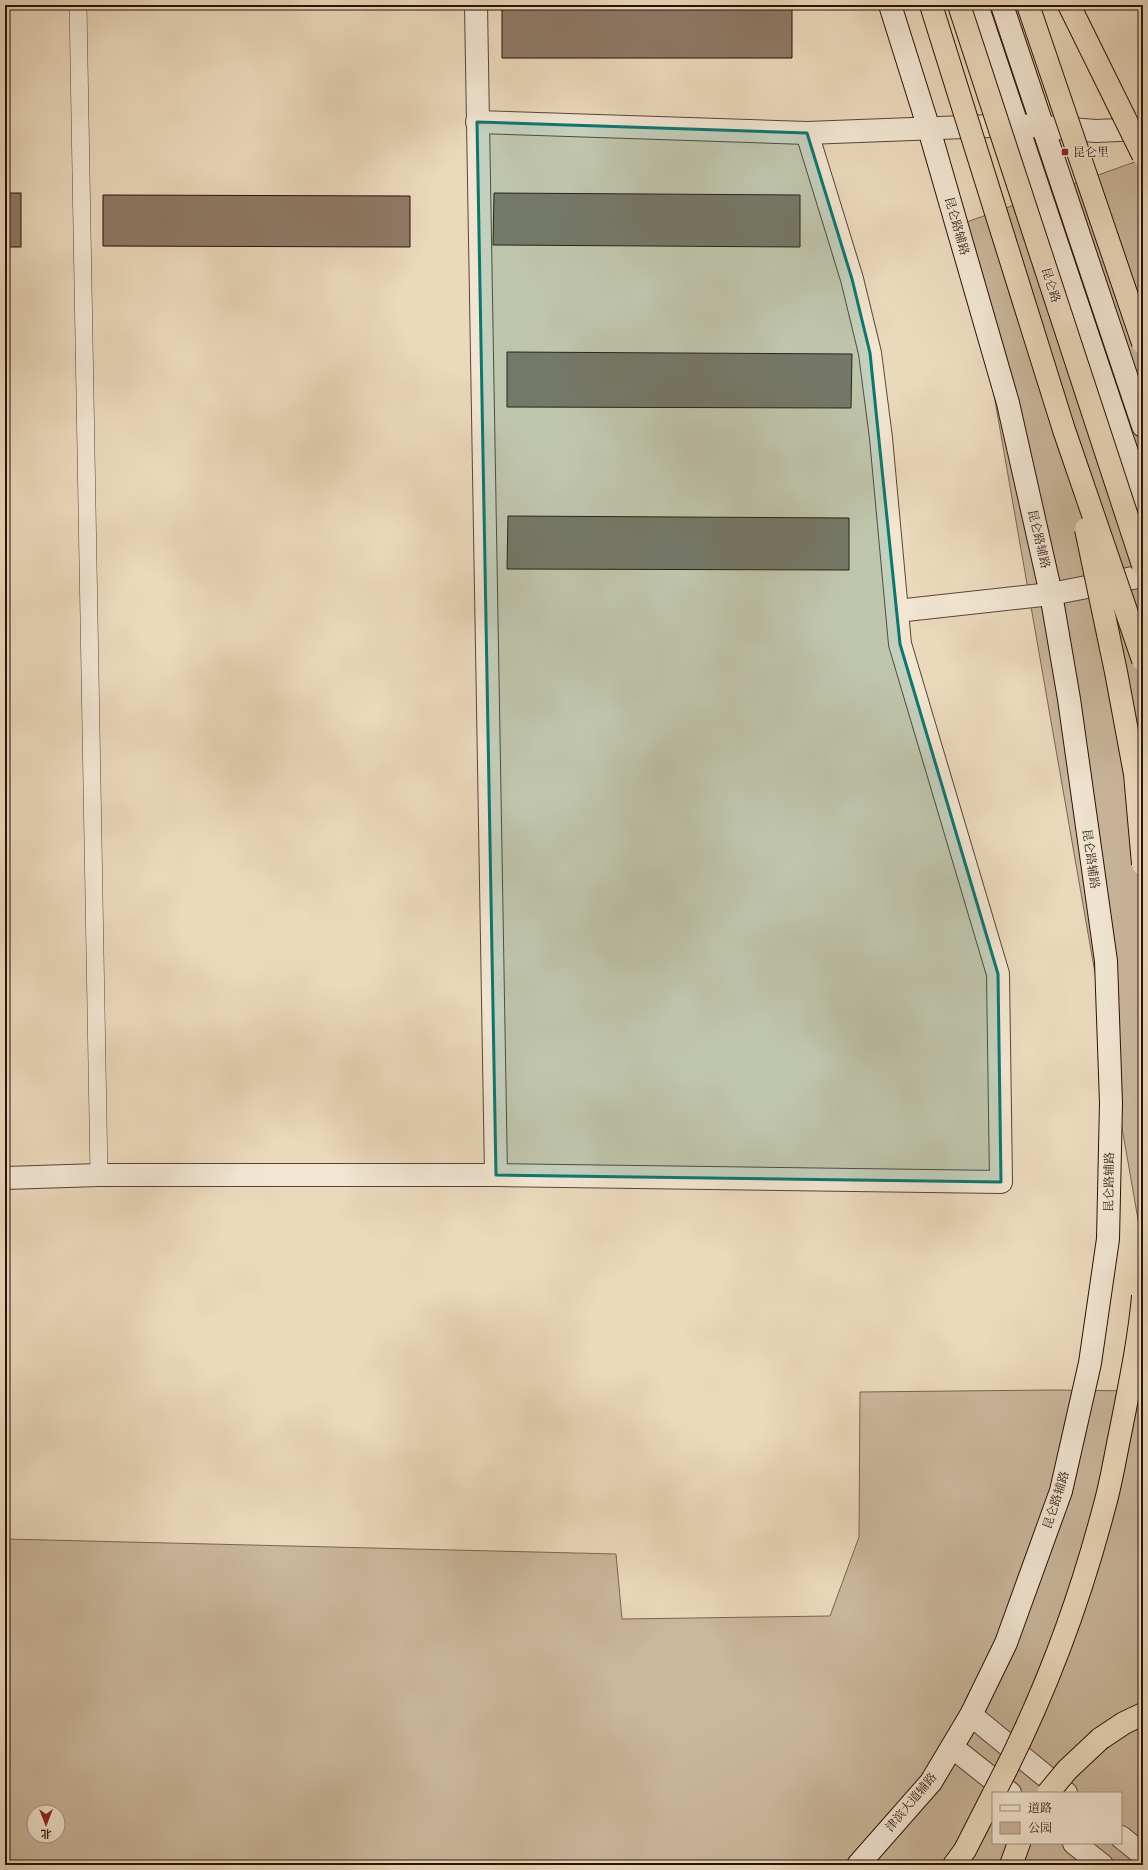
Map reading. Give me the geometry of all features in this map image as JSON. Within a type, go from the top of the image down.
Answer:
[{"type":"highway","points":[[932,5],[1064,430],[1143,660]]},
{"type":"highway","name":"昆仑路","points":[[959,5],[1143,565]]},
{"type":"highway","points":[[1028,5],[1143,343]]},
{"type":"highway","points":[[1069,5],[1143,155]]},
{"type":"highway","points":[[1064,430],[1116,672],[1135,774],[1143,864]]},
{"type":"highway","points":[[995,1792],[1035,1711],[1075,1608],[1106,1500],[1140,1324],[1143,1296]]},
{"type":"highway","points":[[1049,1792],[1067,1770],[1100,1739],[1124,1723],[1143,1714]]},
{"type":"highway","points":[[954,1865],[965,1850],[992,1798]]},
{"type":"highway","points":[[1010,1865],[1019,1844]]},
{"type":"street","points":[[476,5],[496,1176]]},
{"type":"street","name":"昆仑路辅路","points":[[890,5],[929,129],[1008,403],[1051,594],[1069,699],[1106,961],[1111,1103],[1108,1239],[1090,1363],[1061,1491],[1006,1643],[971,1715]]},
{"type":"street","points":[[977,5],[1143,500]]},
{"type":"street","points":[[1002,5],[1143,426]]},
{"type":"street","points":[[477,122],[807,133],[1017,125],[1096,131],[1143,129]]},
{"type":"street","points":[[5,1178],[99,1175],[496,1176],[1001,1182],[998,974],[900,644],[881,438],[870,353],[852,279],[807,133]]},
{"type":"street","points":[[897,611],[1051,594],[1143,576]]},
{"type":"street","points":[[971,1715],[1065,1792]]},
{"type":"street","name":"津滨大道辅路","points":[[858,1865],[930,1782],[971,1715]]},
{"type":"street","points":[[952,1747],[1009,1792]]},
{"type":"street","points":[[1122,1838],[1143,1855]]},
{"type":"street","points":[[1075,1844],[1102,1865]]},
{"type":"lane","points":[[78,5],[99,1175]]},
{"type":"highlighted area","points":[[477,122],[807,133],[852,279],[870,353],[900,644],[998,974],[1001,1182],[496,1175]]},
{"type":"green space","points":[[1143,159],[1143,1248],[964,223]]},
{"type":"green space","points":[[1053,1390],[1143,1391],[1143,1865],[5,1865],[5,1539],[616,1554],[622,1619],[830,1616],[859,1537],[860,1392]]},
{"type":"building","points":[[502,6],[792,7],[792,58],[502,58]]},
{"type":"building","points":[[5,193],[21,193],[21,247],[5,247]]},
{"type":"building","points":[[494,193],[800,195],[800,247],[493,245]]},
{"type":"building","points":[[103,195],[410,196],[410,247],[103,246]]},
{"type":"building","points":[[507,352],[852,354],[851,408],[507,407]]},
{"type":"building","points":[[508,516],[849,518],[849,570],[507,569]]},
{"type":"place","name":"昆仑里","points":[[1065,152]]}]
